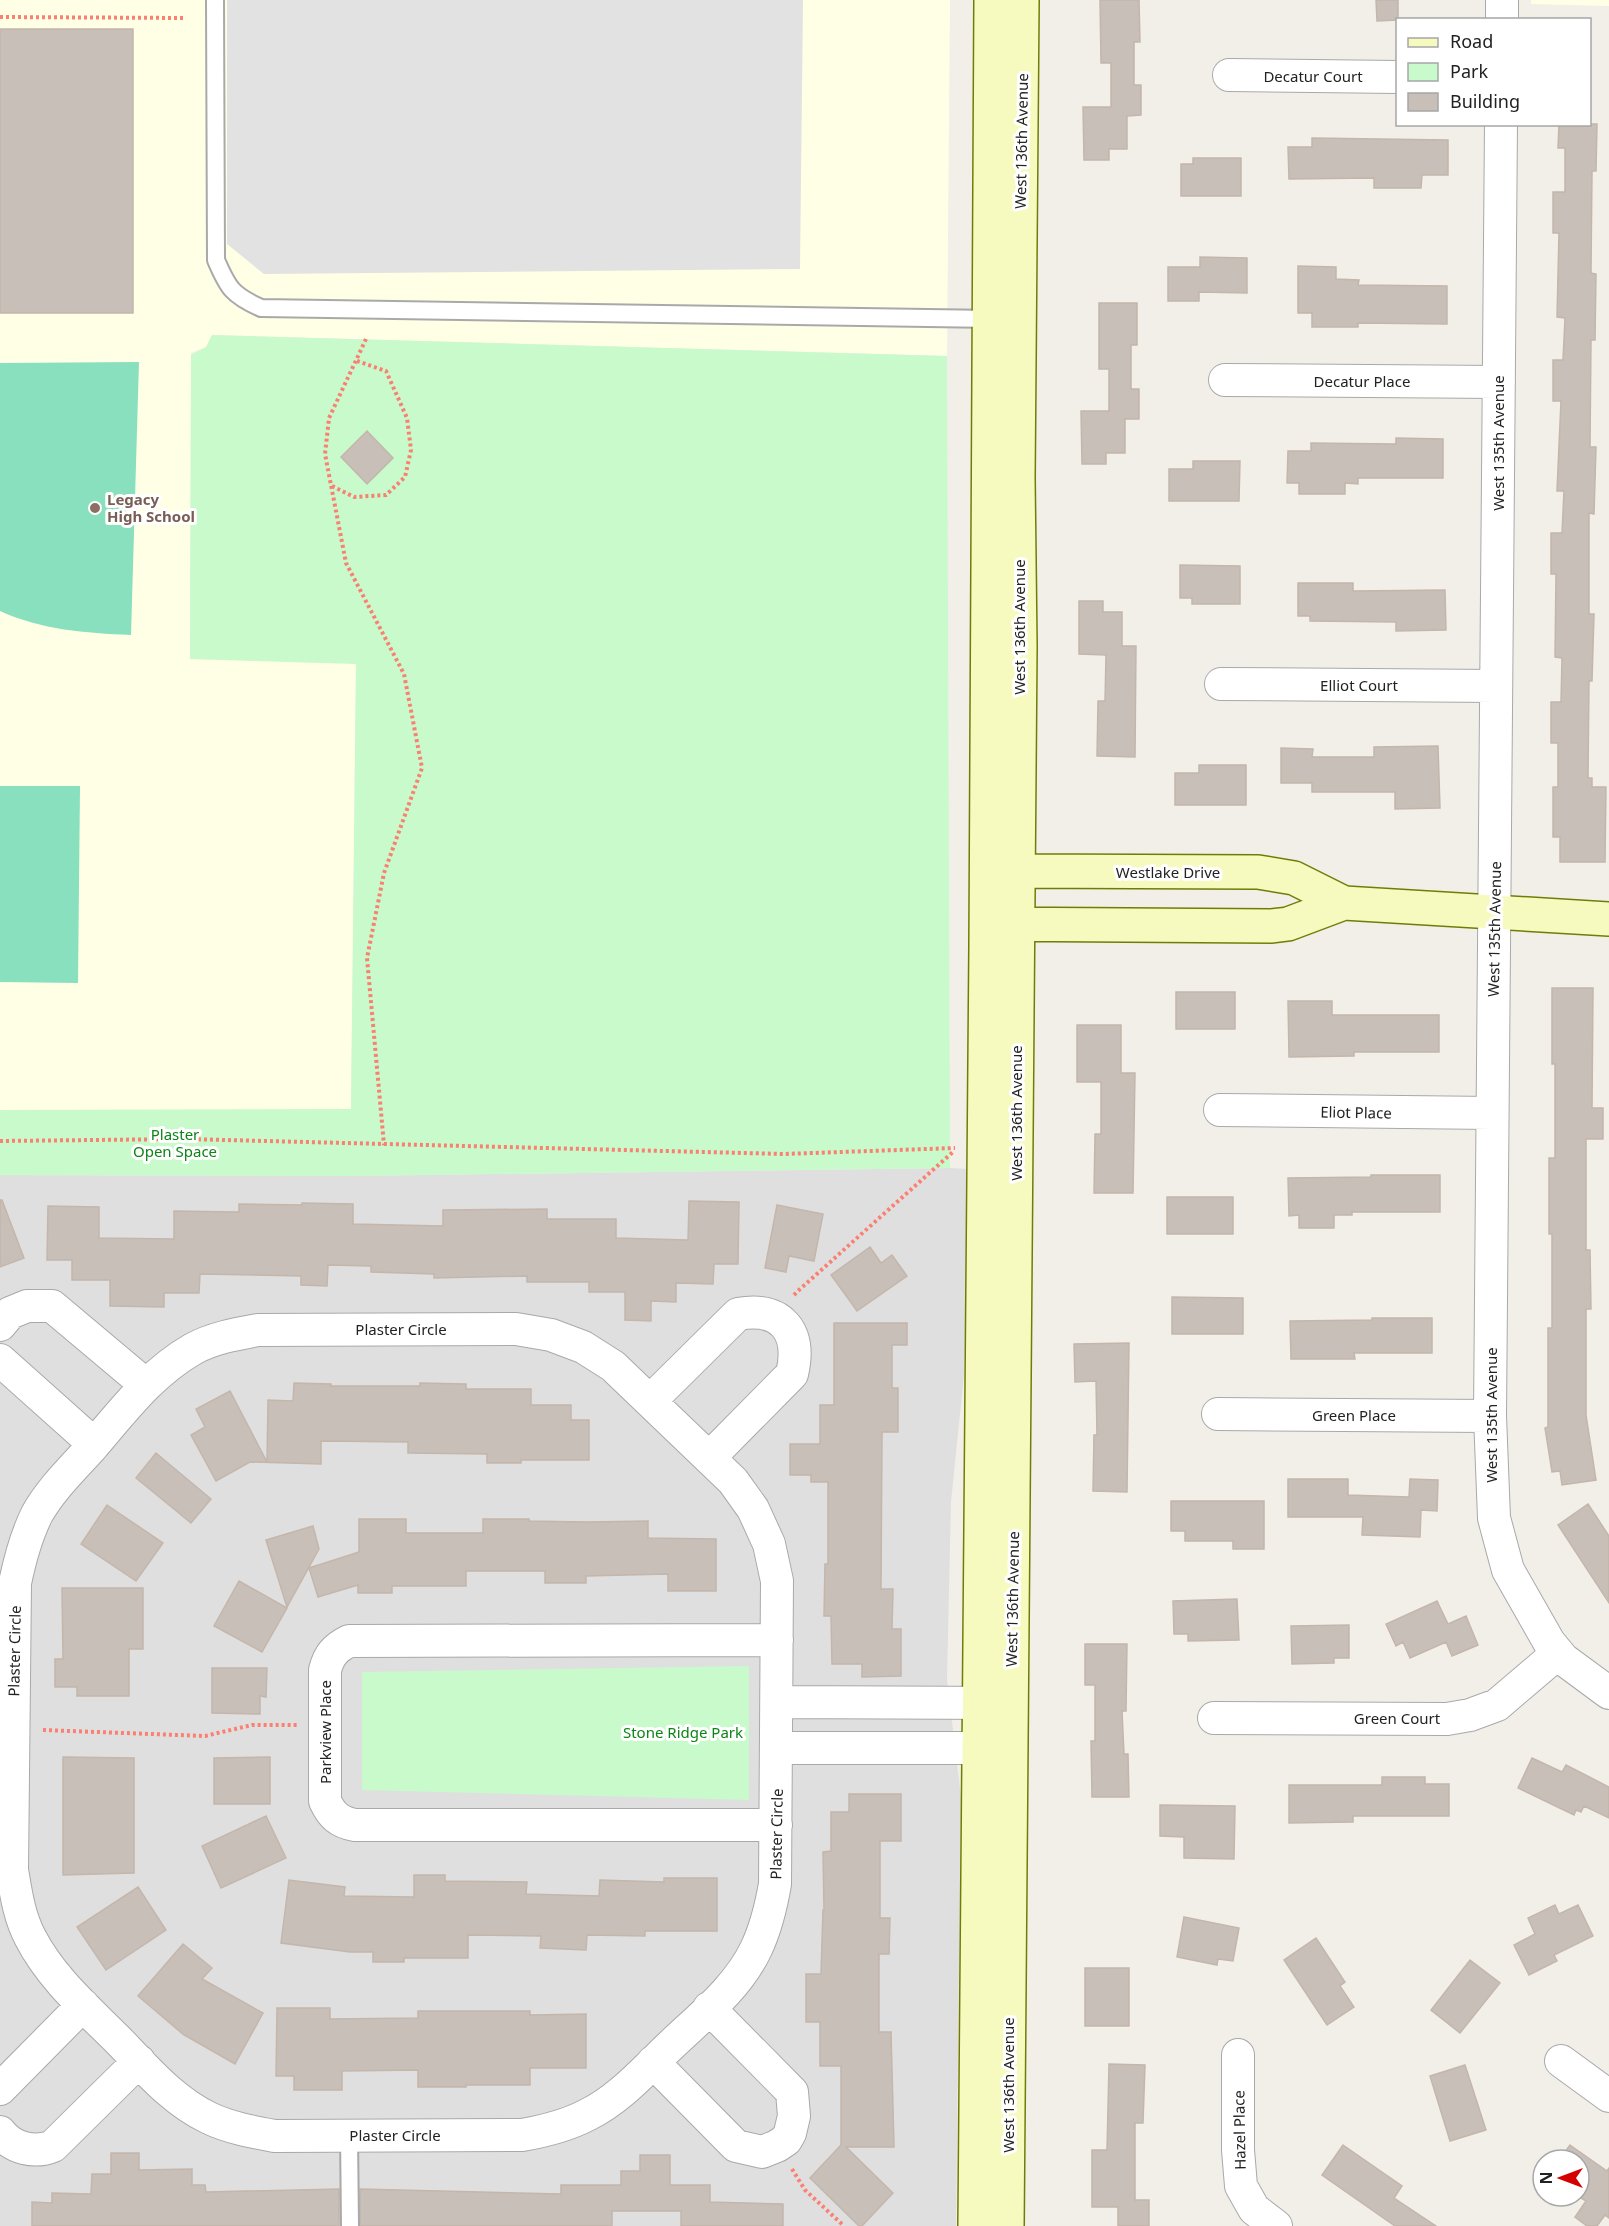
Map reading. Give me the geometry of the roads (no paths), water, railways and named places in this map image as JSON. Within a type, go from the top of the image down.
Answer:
[{"type":"main road","name":"West 136th Avenue","points":[[991,0],[1020,645],[1002,871],[1001,924],[996,1703],[1011,1748],[1007,2226]]},
{"type":"main road","name":"West 136th Avenue","points":[[1004,319],[1022,0]]},
{"type":"main road","name":"Westlake Drive","points":[[1002,871],[1258,872],[1294,878],[1344,903],[1609,919]]},
{"type":"main road","name":"Westlake Drive","points":[[1001,924],[1272,926],[1288,924],[1344,903]]},
{"type":"main road","name":"West 136th Avenue","points":[[975,2226],[979,1749],[996,1703]]},
{"type":"street","points":[[1502,0],[1502,18]]},
{"type":"street","name":"Decatur Court","points":[[1229,75],[1396,77]]},
{"type":"street","name":"West 135th Avenue","points":[[1501,126],[1491,1498],[1498,1540],[1508,1570],[1550,1642],[1563,1659],[1609,1693]]},
{"type":"street","name":"Decatur Place","points":[[1225,380],[1498,382]]},
{"type":"street","name":"Elliot Court","points":[[1221,684],[1496,686]]},
{"type":"street","name":"Eliot Place","points":[[1220,1110],[1492,1113]]},
{"type":"street","points":[[0,1325],[10,1313],[27,1306],[52,1306],[146,1385]]},
{"type":"street","points":[[651,1400],[738,1314],[765,1313],[783,1321],[795,1343],[796,1358],[792,1374],[710,1457]]},
{"type":"street","name":"Plaster Circle","points":[[516,1329],[550,1335],[583,1347],[613,1366],[733,1480],[753,1509],[769,1544],[777,1581],[775,1884],[768,1918],[755,1951],[740,1974],[709,2008],[618,2095],[589,2115],[553,2129],[522,2135],[275,2136],[241,2130],[208,2117],[176,2097],[46,1965],[29,1935],[18,1905],[12,1870],[15,1583],[21,1555],[39,1511],[59,1484],[146,1385],[162,1369],[194,1349],[224,1337],[258,1330],[516,1329]]},
{"type":"street","points":[[0,1360],[94,1444]]},
{"type":"street","name":"Green Place","points":[[1218,1414],[1490,1416]]},
{"type":"street","name":"Parkview Place","points":[[776,1825],[355,1825],[343,1822],[332,1814],[325,1801],[325,1670],[329,1656],[337,1647],[349,1641],[777,1640]]},
{"type":"street","name":"Green Court","points":[[1214,1718],[1447,1719],[1470,1715],[1497,1705],[1558,1653]]},
{"type":"street","points":[[777,1702],[996,1703]]},
{"type":"street","points":[[777,1748],[1011,1748]]},
{"type":"street","points":[[0,2089],[83,2005]]},
{"type":"street","points":[[653,2062],[736,2146],[762,2152],[786,2140],[794,2116],[792,2092],[709,2008]]},
{"type":"street","name":"Hazel Place","points":[[1238,2055],[1238,2150],[1241,2186],[1254,2209],[1276,2226]]},
{"type":"street","points":[[0,2132],[13,2145],[28,2149],[46,2149],[53,2146],[139,2061]]},
{"type":"street","points":[[1561,2061],[1609,2096]]},
{"type":"lane","points":[[215,0],[216,260],[225,282],[240,298],[261,308],[1004,319]]},
{"type":"lane","points":[[350,2135],[350,2226]]},
{"type":"place","name":"Legacy High School","points":[[95,508]]},
{"type":"park label","name":"Plaster Open Space","points":[[175,1142]]},
{"type":"park label","name":"Stone Ridge Park","points":[[683,1732]]}]
